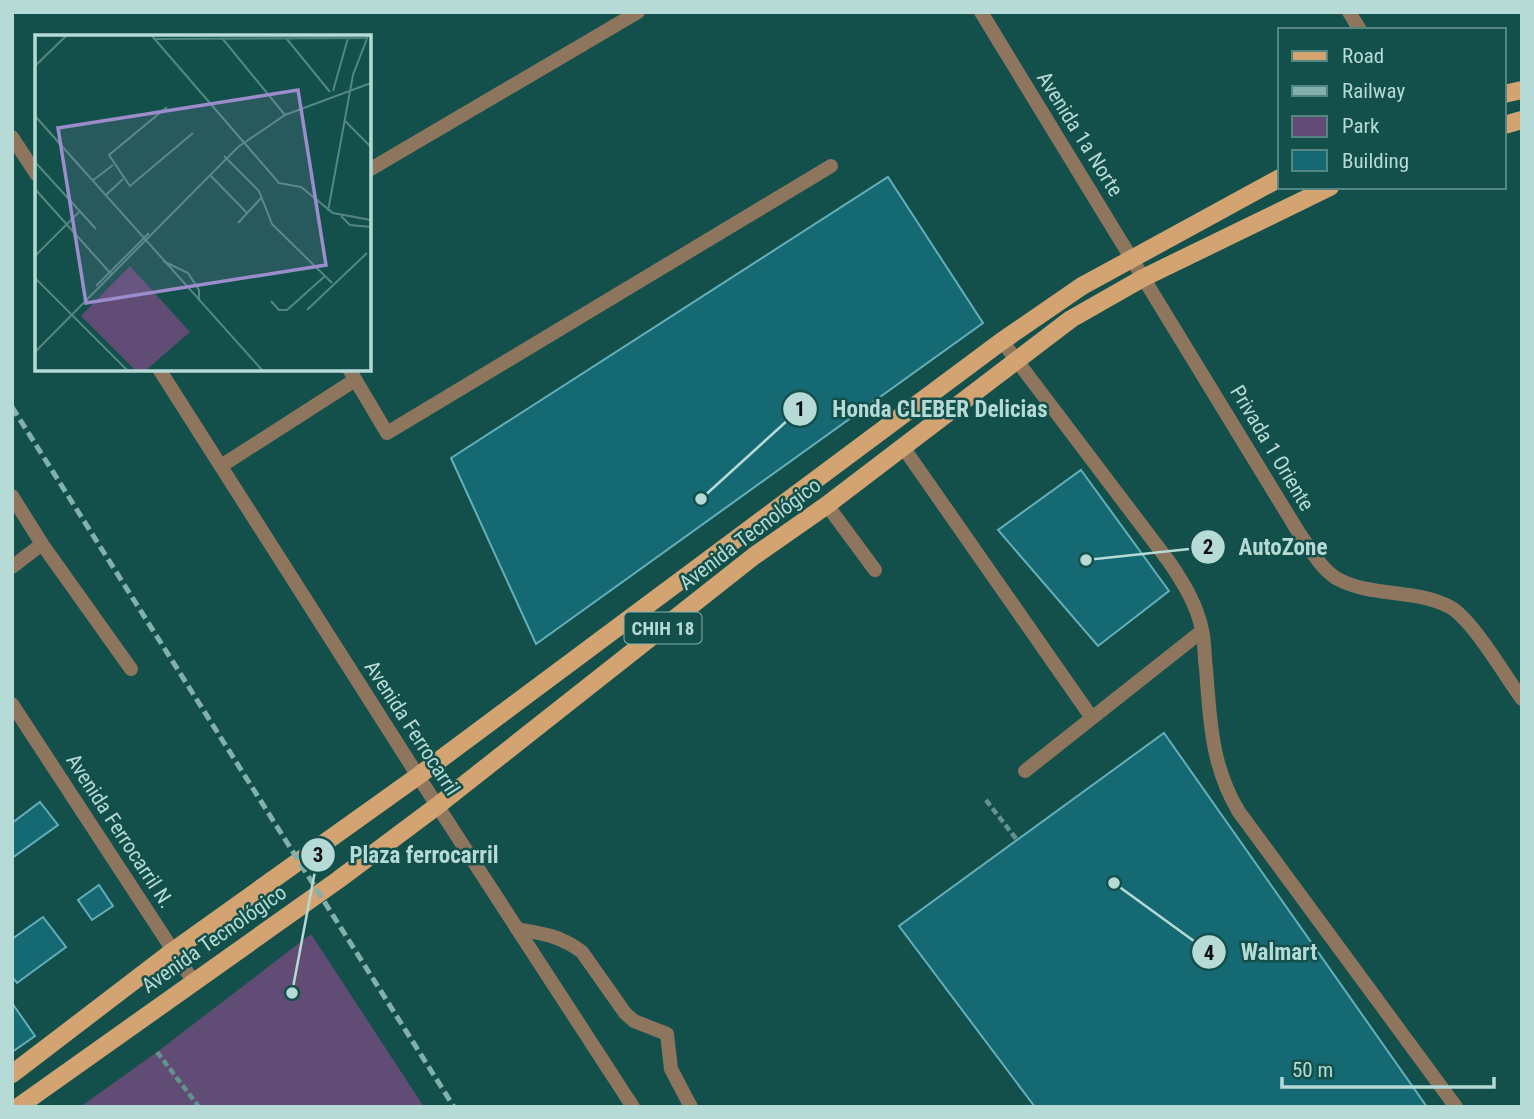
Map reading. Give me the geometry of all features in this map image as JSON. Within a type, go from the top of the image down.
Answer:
[{"type":"main road","name":"Avenida Tecnológico","points":[[12,1074],[173,951],[418,776],[1002,341],[1082,286],[1278,179]]},
{"type":"main road","name":"Avenida Tecnológico","points":[[18,1107],[320,893],[437,806],[754,556],[827,505],[1071,319],[1143,278],[1326,189]]},
{"type":"street","points":[[371,169],[638,12]]},
{"type":"street","name":"Avenida 1a Norte","points":[[981,12],[1143,278]]},
{"type":"street","points":[[1349,12],[1359,28]]},
{"type":"street","points":[[12,137],[35,172]]},
{"type":"street","points":[[221,467],[352,375],[387,433],[831,166]]},
{"type":"street","name":"Privada 1 Oriente","points":[[1143,278],[1320,563],[1336,577],[1360,587],[1417,595],[1452,608],[1466,621],[1522,699]]},
{"type":"street","points":[[1002,341],[1187,588],[1202,631],[1217,765],[1226,790],[1239,812],[1456,1107]]},
{"type":"street","name":"Avenida Ferrocarril","points":[[160,371],[437,806],[633,1107]]},
{"type":"street","points":[[903,447],[1092,718]]},
{"type":"street","points":[[12,496],[42,544],[131,670]]},
{"type":"street","points":[[827,505],[875,570]]},
{"type":"street","points":[[12,567],[42,544]]},
{"type":"street","points":[[1025,771],[1202,631]]},
{"type":"street","name":"Avenida Ferrocarril N.","points":[[12,704],[193,981]]},
{"type":"street","points":[[517,929],[549,934],[573,945],[582,952],[625,1013],[634,1021],[667,1034],[671,1069],[691,1107]]},
{"type":"path","points":[[986,800],[1017,840]]},
{"type":"path","points":[[157,1052],[199,1107]]},
{"type":"green space","points":[[311,934],[424,1107],[80,1107],[157,1052]]},
{"type":"building","points":[[888,177],[983,323],[536,644],[451,458]]},
{"type":"building","points":[[1081,470],[1169,591],[1098,646],[998,530]]},
{"type":"building","points":[[1164,733],[1427,1107],[1035,1107],[899,926]]},
{"type":"building","points":[[40,802],[58,825],[12,858],[12,823]]},
{"type":"building","points":[[99,885],[113,906],[92,920],[78,900]]},
{"type":"building","points":[[43,917],[66,947],[17,983],[12,977],[12,939]]},
{"type":"building","points":[[12,1003],[35,1036],[12,1052]]},
{"type":"railway","points":[[12,407],[454,1107]]},
{"type":"place","name":"Honda CLEBER Delicias","points":[[701,499]]},
{"type":"place","name":"AutoZone","points":[[1086,560]]},
{"type":"place","name":"Walmart","points":[[1114,883]]},
{"type":"place","name":"Plaza ferrocarril","points":[[292,993]]}]
